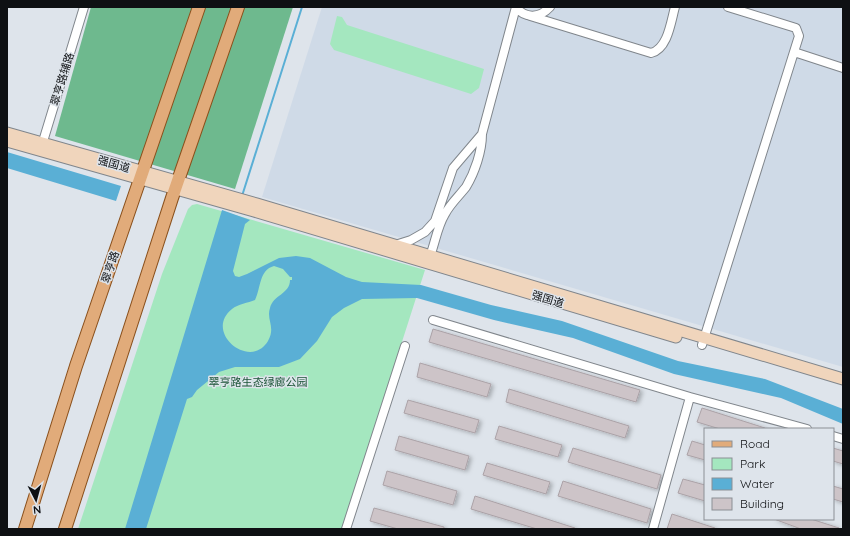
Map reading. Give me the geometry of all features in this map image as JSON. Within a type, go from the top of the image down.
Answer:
[{"type":"main road","name":"翠亨路","points":[[26,529],[76,366],[198,7]]},
{"type":"main road","points":[[65,529],[175,190],[238,7]]},
{"type":"main road","name":"强国道","points":[[7,133],[41,147],[139,180],[175,190],[220,198],[394,245],[428,260]]},
{"type":"main road","name":"强国道","points":[[7,141],[41,147]]},
{"type":"main road","name":"强国道","points":[[256,208],[703,341],[843,379]]},
{"type":"main road","name":"强国道","points":[[703,341],[843,387]]},
{"type":"street","name":"翠亨路辅路","points":[[41,147],[84,7]]},
{"type":"street","points":[[428,260],[438,228],[445,213],[466,187],[473,173],[482,144],[482,134],[516,7],[527,15],[652,53],[658,52],[663,45],[675,7]]},
{"type":"street","points":[[527,15],[538,15],[550,7]]},
{"type":"street","points":[[703,341],[799,36],[796,28],[728,7]]},
{"type":"street","points":[[794,52],[843,68]]},
{"type":"street","points":[[394,245],[411,240],[425,232],[435,221],[453,168],[482,134]]},
{"type":"street","points":[[433,320],[690,397],[803,428]]},
{"type":"street","points":[[346,529],[405,346]]},
{"type":"street","points":[[653,529],[690,397]]},
{"type":"shaded area","points":[[322,7],[843,7],[843,367],[262,197]]},
{"type":"green space","points":[[91,7],[293,7],[235,189],[55,136]]},
{"type":"green space","points":[[337,16],[342,17],[347,25],[484,69],[479,88],[471,94],[334,50],[330,44]]},
{"type":"green space","name":"翠亨路生态绿廊公园","points":[[197,204],[425,270],[342,529],[78,529],[162,274],[188,209],[192,205]]},
{"type":"water","points":[[7,152],[121,186],[116,201],[7,168]]},
{"type":"water","points":[[222,210],[250,220],[245,224],[233,271],[235,276],[239,277],[247,274],[279,258],[296,256],[310,258],[346,277],[362,282],[421,285],[491,305],[562,321],[678,361],[765,379],[843,409],[843,424],[781,398],[674,374],[573,338],[494,320],[417,298],[362,299],[344,308],[332,317],[317,341],[300,359],[279,367],[235,367],[219,372],[197,390],[192,397],[187,399],[146,529],[125,529]],"holes":[[[274,266],[283,269],[290,277],[292,277],[292,280],[290,280],[289,285],[284,292],[274,300],[270,308],[269,316],[271,332],[268,341],[260,349],[251,352],[241,350],[232,345],[226,337],[223,328],[224,318],[234,307],[255,300],[263,275],[269,268]]]},
{"type":"building","points":[[433,329],[640,390],[636,402],[429,342]]},
{"type":"building","points":[[420,363],[491,384],[487,397],[417,377]]},
{"type":"building","points":[[509,389],[629,426],[625,438],[506,402]]},
{"type":"building","points":[[408,400],[479,420],[475,433],[404,413]]},
{"type":"building","points":[[702,408],[765,428],[717,428],[697,422]]},
{"type":"building","points":[[499,426],[562,445],[558,457],[495,439]]},
{"type":"building","points":[[399,436],[469,456],[465,470],[395,450]]},
{"type":"building","points":[[692,441],[704,445],[704,460],[687,455]]},
{"type":"building","points":[[573,448],[661,475],[657,489],[568,462]]},
{"type":"building","points":[[834,448],[843,451],[843,464],[834,461]]},
{"type":"building","points":[[487,463],[550,482],[546,494],[483,475]]},
{"type":"building","points":[[387,471],[457,491],[453,505],[383,485]]},
{"type":"building","points":[[683,479],[704,485],[704,501],[678,493]]},
{"type":"building","points":[[563,481],[651,509],[647,523],[558,496]]},
{"type":"building","points":[[834,486],[843,489],[843,502],[834,499]]},
{"type":"building","points":[[475,496],[575,529],[537,529],[471,509]]},
{"type":"building","points":[[374,508],[444,527],[444,529],[398,529],[370,521]]},
{"type":"building","points":[[672,514],[715,528],[715,529],[667,529]]},
{"type":"building","points":[[777,520],[814,520],[839,528],[801,529]]},
{"type":"waterway","points":[[242,196],[302,7]]}]
